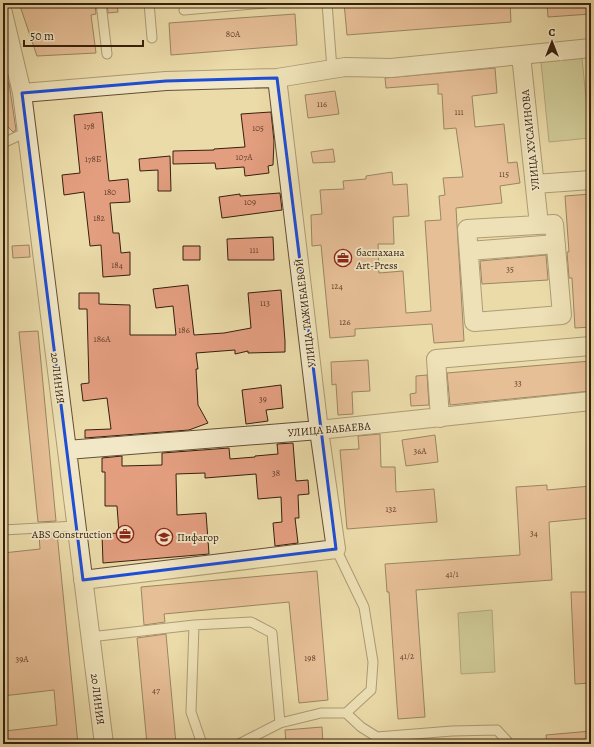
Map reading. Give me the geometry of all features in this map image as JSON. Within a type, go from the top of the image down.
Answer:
[{"type":"street","name":"20 ЛИНИЯ","points":[[3,13],[22,93],[104,744]]},
{"type":"street","points":[[22,93],[166,81],[277,78],[345,67],[391,68],[591,48]]},
{"type":"street","name":"УЛИЦА ХУСАИНОВА","points":[[521,55],[539,225]]},
{"type":"street","name":"УЛИЦА ТАЖИБАЕВОЙ","points":[[277,78],[319,430],[336,549]]},
{"type":"street","points":[[535,184],[591,180]]},
{"type":"street","points":[[554,224],[562,315],[474,322],[467,230],[539,225],[554,224]]},
{"type":"street","points":[[469,250],[556,244]]},
{"type":"street","points":[[440,418],[436,359],[591,346]]},
{"type":"street","name":"УЛИЦА БАБАЕВА","points":[[67,450],[319,430],[591,401]]},
{"type":"street","points":[[83,580],[336,549]]},
{"type":"lane","points":[[101,3],[107,54]]},
{"type":"lane","points":[[149,3],[152,38]]},
{"type":"lane","points":[[184,10],[266,3]]},
{"type":"lane","points":[[327,3],[332,69]]},
{"type":"lane","points":[[3,143],[27,132]]},
{"type":"lane","points":[[3,530],[76,526]]},
{"type":"lane","points":[[239,744],[280,723],[321,713],[346,713],[371,690],[373,662],[364,607],[336,549]]},
{"type":"lane","points":[[90,637],[194,625],[250,622],[272,633],[280,723]]},
{"type":"lane","points":[[194,625],[191,712],[202,744]]},
{"type":"lane","points":[[346,713],[361,727],[377,737],[452,731],[497,730],[510,744]]},
{"type":"highlighted area","points":[[277,78],[336,549],[83,580],[22,93],[166,81]]},
{"type":"green space","points":[[582,58],[590,138],[549,142],[541,62]]},
{"type":"green space","points":[[492,610],[495,672],[461,674],[458,613]]},
{"type":"building","points":[[19,3],[95,3],[96,14],[91,15],[96,53],[37,56]]},
{"type":"building","points":[[107,3],[117,3],[118,12],[108,13]]},
{"type":"building","points":[[344,3],[510,3],[511,22],[347,35]]},
{"type":"building","points":[[547,3],[591,3],[591,14],[548,17]]},
{"type":"building","points":[[295,14],[297,45],[171,55],[169,23]]},
{"type":"building","points":[[495,68],[497,93],[472,96],[475,127],[504,124],[508,163],[517,162],[520,183],[500,186],[502,203],[456,208],[464,341],[434,343],[432,324],[355,329],[355,336],[330,338],[321,245],[312,246],[311,215],[322,214],[320,190],[344,189],[343,181],[366,179],[366,176],[392,172],[393,185],[407,184],[409,216],[393,217],[394,244],[378,244],[379,273],[403,271],[406,313],[431,311],[425,221],[441,220],[439,196],[445,195],[443,178],[463,177],[456,128],[444,129],[442,94],[438,94],[438,84],[386,88],[385,78]]},
{"type":"building","points":[[9,83],[16,130],[13,132],[3,122],[3,84]]},
{"type":"building","points":[[335,91],[339,114],[308,118],[305,95]]},
{"type":"building","points":[[102,112],[109,181],[128,179],[130,202],[110,203],[113,233],[119,233],[121,253],[130,252],[130,275],[103,277],[101,245],[90,246],[84,192],[64,195],[62,175],[80,173],[74,115]]},
{"type":"building","points":[[271,112],[274,141],[273,165],[268,166],[269,173],[245,176],[244,167],[216,169],[215,163],[173,164],[173,151],[214,150],[245,147],[241,114]]},
{"type":"building","points":[[333,149],[335,162],[313,163],[311,152]]},
{"type":"building","points":[[170,156],[171,191],[158,191],[158,170],[140,171],[139,159]]},
{"type":"building","points":[[280,193],[282,210],[222,218],[219,197],[240,194],[240,196]]},
{"type":"building","points":[[591,194],[591,327],[575,328],[572,278],[569,278],[567,252],[569,252],[565,196]]},
{"type":"building","points":[[273,237],[274,260],[228,260],[227,239]]},
{"type":"building","points":[[29,245],[30,257],[13,258],[12,246]]},
{"type":"building","points":[[183,246],[200,246],[200,260],[183,260]]},
{"type":"building","points":[[546,255],[548,280],[482,284],[480,261]]},
{"type":"building","points":[[188,285],[194,335],[224,333],[251,328],[248,293],[281,290],[285,352],[248,353],[248,351],[235,354],[235,350],[196,353],[198,369],[196,369],[198,405],[208,423],[189,430],[85,438],[85,430],[111,429],[107,398],[83,401],[81,384],[89,383],[87,309],[79,309],[79,293],[99,293],[99,304],[130,305],[130,335],[176,335],[173,306],[156,308],[153,289]]},
{"type":"building","points":[[38,331],[56,521],[38,522],[19,332]]},
{"type":"building","points":[[368,360],[370,391],[352,392],[353,414],[338,415],[336,384],[332,385],[331,362]]},
{"type":"building","points":[[591,361],[591,391],[450,405],[447,373]]},
{"type":"building","points":[[427,375],[429,405],[411,406],[410,394],[416,393],[416,376]]},
{"type":"building","points":[[281,385],[283,408],[266,410],[268,421],[246,424],[242,390]]},
{"type":"building","points":[[380,434],[381,467],[395,467],[396,492],[434,489],[437,522],[347,529],[340,450],[359,449],[358,436]]},
{"type":"building","points":[[435,435],[438,462],[406,466],[402,440]]},
{"type":"building","points":[[293,443],[296,481],[308,480],[309,494],[298,495],[299,518],[295,518],[298,543],[275,546],[273,523],[282,522],[281,497],[258,499],[256,474],[205,478],[205,473],[176,474],[177,515],[206,513],[209,554],[103,563],[102,534],[119,533],[117,506],[105,506],[105,472],[102,472],[102,458],[122,456],[122,466],[162,465],[162,453],[229,448],[230,459],[278,454],[277,444]]},
{"type":"building","points":[[547,485],[547,490],[591,486],[591,518],[549,522],[552,580],[416,590],[425,717],[398,719],[389,592],[387,592],[385,564],[520,555],[516,487]]},
{"type":"building","points":[[57,533],[78,744],[6,744],[5,731],[57,725],[54,690],[3,696],[3,553],[40,549],[39,534]]},
{"type":"building","points":[[317,571],[328,700],[299,703],[289,602],[164,614],[165,622],[144,625],[141,587]]},
{"type":"building","points":[[571,592],[591,592],[591,683],[575,684]]},
{"type":"building","points":[[166,634],[176,744],[147,744],[137,638]]},
{"type":"building","points":[[322,727],[323,744],[286,744],[285,730]]},
{"type":"building","points":[[591,731],[591,744],[547,744],[546,735]]},
{"type":"place","name":"баспахана Art-Press","points":[[343,258]]},
{"type":"place","name":"ABS Construction","points":[[125,534]]},
{"type":"place","name":"Пифагор","points":[[164,537]]}]
